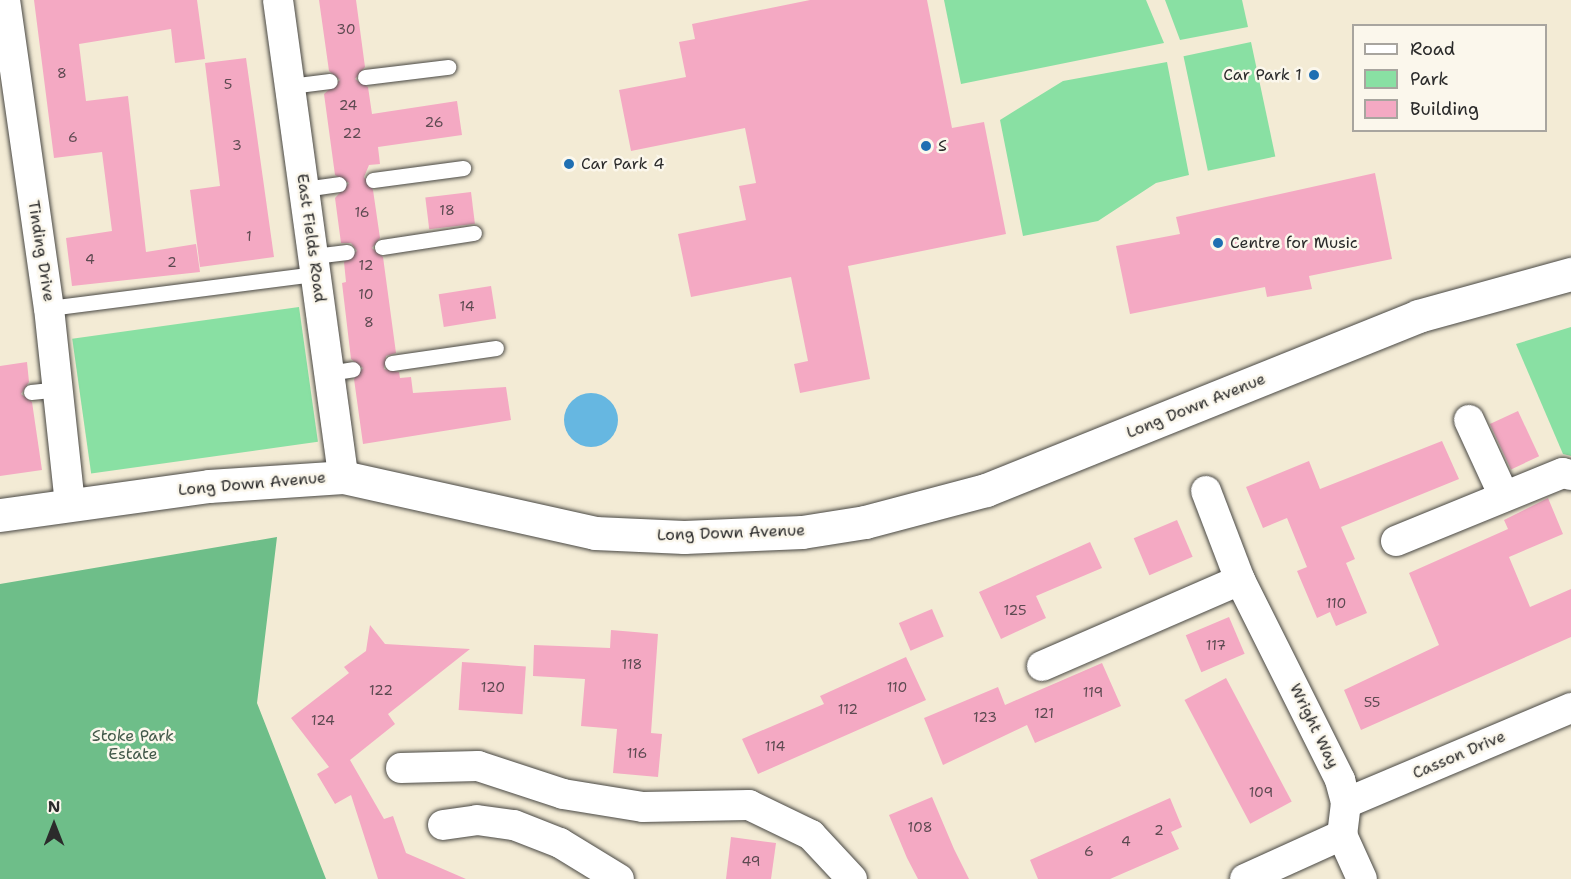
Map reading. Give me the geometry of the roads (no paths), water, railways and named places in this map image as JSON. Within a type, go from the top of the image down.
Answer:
[{"type":"street","name":"Tinding Drive","points":[[5,0],[9,107],[49,308],[44,391],[70,504]]},
{"type":"street","name":"East Fields Road","points":[[278,0],[315,265],[341,371],[343,477]]},
{"type":"street","name":"Long Down Avenue","points":[[0,515],[209,486],[343,477],[523,520],[639,537],[742,536],[865,522],[986,490],[1418,316],[1571,274]]},
{"type":"street","points":[[1469,420],[1504,496]]},
{"type":"street","points":[[1396,541],[1563,473],[1571,476]]},
{"type":"street","name":"Wright Way","points":[[1206,491],[1240,580],[1332,761],[1346,803],[1342,835]]},
{"type":"street","points":[[1042,666],[1240,580]]},
{"type":"street","name":"Casson Drive","points":[[1346,803],[1571,708]]},
{"type":"street","points":[[401,768],[478,766],[563,794],[644,807],[749,805],[811,835],[852,879]]},
{"type":"street","points":[[443,825],[477,820],[514,825],[560,843],[619,879]]},
{"type":"street","points":[[1245,879],[1342,835],[1362,879]]},
{"type":"lane","points":[[365,77],[448,67]]},
{"type":"lane","points":[[290,86],[330,81]]},
{"type":"lane","points":[[373,180],[463,168]]},
{"type":"lane","points":[[304,189],[339,184]]},
{"type":"lane","points":[[382,247],[474,233]]},
{"type":"lane","points":[[49,308],[315,265],[347,252]]},
{"type":"lane","points":[[392,363],[496,348]]},
{"type":"water","points":[[586,393],[596,393],[606,397],[614,405],[618,420],[614,435],[606,443],[596,447],[586,447],[576,443],[568,435],[564,425],[564,415],[568,405],[576,397]]},
{"type":"place","name":"Car Park 1","points":[[1314,75]]},
{"type":"place","name":"S","points":[[926,146]]},
{"type":"place","name":"Car Park 4","points":[[569,164]]},
{"type":"place","name":"Centre for Music","points":[[1218,243]]},
{"type":"park label","name":"Stoke Park Estate","points":[[133,745]]}]
